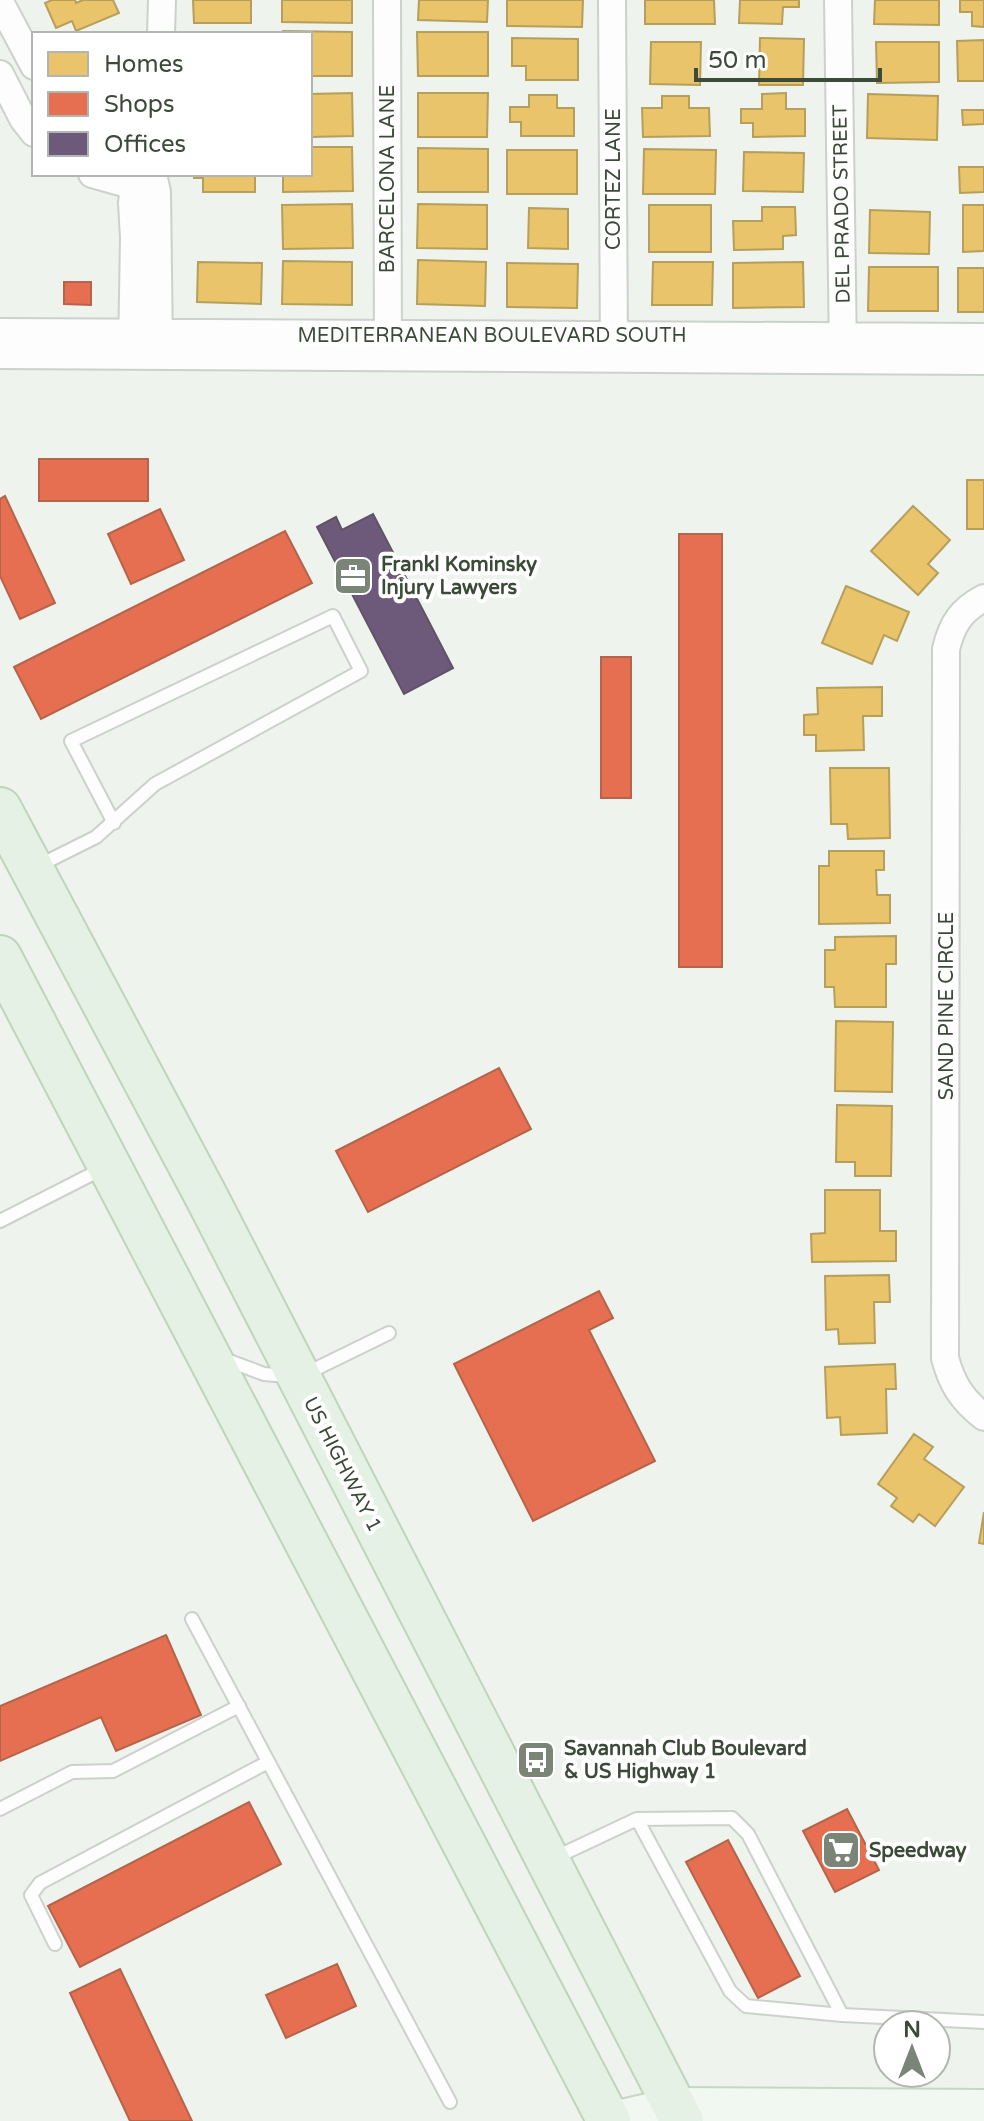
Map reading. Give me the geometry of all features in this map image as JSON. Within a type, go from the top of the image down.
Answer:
[{"type":"main road","name":"US HIGHWAY 1","points":[[0,809],[206,1196],[678,2113]]},
{"type":"main road","points":[[0,957],[17,1002],[109,1165],[609,2121]]},
{"type":"street","points":[[161,32],[162,0]]},
{"type":"street","name":"BARCELONA LANE","points":[[387,0],[388,346]]},
{"type":"street","name":"CORTEZ LANE","points":[[612,0],[614,348]]},
{"type":"street","name":"DEL PRADO STREET","points":[[838,0],[843,348]]},
{"type":"street","points":[[0,2],[32,62]]},
{"type":"street","points":[[0,74],[32,130]]},
{"type":"street","points":[[107,176],[146,181]]},
{"type":"street","points":[[132,345],[146,181]]},
{"type":"street","points":[[146,181],[159,345]]},
{"type":"street","name":"MEDITERRANEAN BOULEVARD SOUTH","points":[[0,332],[132,345]]},
{"type":"street","name":"MEDITERRANEAN BOULEVARD SOUTH","points":[[0,355],[132,345],[843,348],[984,337]]},
{"type":"street","name":"MEDITERRANEAN BOULEVARD SOUTH","points":[[843,348],[984,361]]},
{"type":"street","name":"SAND PINE CIRCLE","points":[[984,598],[968,606],[952,625],[946,649],[945,1358],[951,1381],[966,1403],[984,1417]]},
{"type":"street","points":[[609,2121],[678,2113],[984,2108]]},
{"type":"lane","points":[[32,869],[96,837],[114,823],[155,784],[361,671],[333,616],[71,741],[114,823]]},
{"type":"lane","points":[[0,1221],[109,1165]]},
{"type":"lane","points":[[206,1351],[264,1374],[299,1377],[389,1333]]},
{"type":"lane","points":[[192,1619],[450,2102]]},
{"type":"lane","points":[[0,1809],[72,1772],[113,1771],[239,1706]]},
{"type":"lane","points":[[55,1944],[31,1895],[40,1883],[268,1762]]},
{"type":"lane","points":[[549,1860],[637,1819],[732,1818],[748,1834],[842,2015]]},
{"type":"lane","points":[[637,1819],[730,1991],[746,2006],[842,2015],[984,2022]]},
{"type":"building: Homes","points":[[75,0],[76,3],[83,0],[113,0],[119,13],[76,31],[72,21],[56,28],[45,3]]},
{"type":"building: Homes","points":[[193,0],[251,0],[251,23],[194,23]]},
{"type":"building: Homes","points":[[282,0],[352,0],[352,23],[282,22]]},
{"type":"building: Homes","points":[[419,0],[488,0],[487,22],[418,20]]},
{"type":"building: Homes","points":[[507,0],[583,0],[582,27],[507,26]]},
{"type":"building: Homes","points":[[645,0],[714,0],[715,24],[645,24]]},
{"type":"building: Homes","points":[[740,0],[799,0],[799,7],[783,7],[782,24],[739,23]]},
{"type":"building: Homes","points":[[875,0],[939,0],[939,25],[874,24]]},
{"type":"building: Homes","points":[[960,0],[984,0],[984,27],[972,26],[972,12],[960,12]]},
{"type":"building: Homes","points":[[283,31],[352,32],[352,76],[312,76],[312,32]]},
{"type":"building: Homes","points":[[417,32],[488,32],[488,76],[418,76]]},
{"type":"building: Homes","points":[[512,38],[578,39],[578,80],[526,80],[526,66],[512,66]]},
{"type":"building: Homes","points":[[760,38],[804,39],[803,85],[759,85]]},
{"type":"building: Homes","points":[[984,40],[984,81],[958,81],[957,41]]},
{"type":"building: Homes","points":[[651,42],[701,42],[700,85],[650,84]]},
{"type":"building: Homes","points":[[876,42],[939,42],[939,82],[877,83]]},
{"type":"building: Homes","points":[[352,93],[353,136],[312,137],[312,94]]},
{"type":"building: Homes","points":[[418,93],[488,93],[487,137],[418,137]]},
{"type":"building: Homes","points":[[786,93],[786,109],[805,109],[805,136],[753,137],[753,123],[741,123],[741,109],[762,109],[762,94]]},
{"type":"building: Homes","points":[[868,94],[938,96],[937,140],[867,138]]},
{"type":"building: Homes","points":[[529,95],[557,95],[557,108],[574,108],[574,136],[521,136],[521,122],[510,122],[510,107],[529,107]]},
{"type":"building: Homes","points":[[662,96],[689,96],[689,108],[709,108],[710,136],[643,137],[642,108],[662,108]]},
{"type":"building: Homes","points":[[962,110],[984,110],[984,124],[963,125]]},
{"type":"building: Homes","points":[[312,147],[352,147],[353,191],[283,192],[283,176],[312,176]]},
{"type":"building: Homes","points":[[418,148],[488,149],[488,192],[418,192]]},
{"type":"building: Homes","points":[[644,149],[716,150],[715,194],[643,194]]},
{"type":"building: Homes","points":[[507,150],[577,150],[577,194],[507,194]]},
{"type":"building: Homes","points":[[744,152],[804,153],[803,192],[743,191]]},
{"type":"building: Homes","points":[[959,167],[984,167],[984,192],[960,193]]},
{"type":"building: Homes","points":[[255,176],[255,192],[203,192],[203,178],[194,178]]},
{"type":"building: Homes","points":[[352,204],[353,248],[283,249],[282,205]]},
{"type":"building: Homes","points":[[418,204],[487,205],[487,249],[417,248]]},
{"type":"building: Homes","points":[[649,205],[711,205],[711,252],[649,252]]},
{"type":"building: Homes","points":[[963,205],[984,205],[984,251],[963,252]]},
{"type":"building: Homes","points":[[762,207],[795,207],[796,235],[783,236],[783,249],[734,250],[733,221],[762,221]]},
{"type":"building: Homes","points":[[529,208],[568,209],[568,249],[528,248]]},
{"type":"building: Homes","points":[[870,210],[930,212],[929,254],[869,253]]},
{"type":"building: Homes","points":[[418,260],[486,262],[485,306],[417,304]]},
{"type":"building: Homes","points":[[283,261],[352,262],[352,305],[282,304]]},
{"type":"building: Homes","points":[[198,262],[262,263],[261,304],[197,302]]},
{"type":"building: Homes","points":[[653,262],[713,262],[712,305],[652,305]]},
{"type":"building: Homes","points":[[803,262],[804,307],[733,308],[733,263]]},
{"type":"building: Homes","points":[[507,263],[578,264],[577,308],[507,307]]},
{"type":"building: Homes","points":[[869,267],[938,267],[938,311],[868,311]]},
{"type":"building: Homes","points":[[958,268],[984,268],[984,312],[958,312]]},
{"type":"building: Homes","points":[[967,480],[984,480],[984,529],[967,529]]},
{"type":"building: Homes","points":[[913,506],[950,540],[928,564],[938,573],[918,595],[871,551]]},
{"type":"building: Homes","points":[[846,586],[909,612],[897,641],[884,635],[872,664],[822,643]]},
{"type":"building: Homes","points":[[882,687],[882,716],[863,716],[864,750],[816,751],[816,735],[804,735],[804,715],[818,714],[817,688]]},
{"type":"building: Homes","points":[[830,768],[889,768],[890,838],[848,839],[847,824],[831,824]]},
{"type":"building: Homes","points":[[829,851],[884,851],[884,870],[876,870],[877,895],[890,895],[890,923],[819,924],[819,866],[829,866]]},
{"type":"building: Homes","points":[[896,936],[896,964],[886,964],[886,1007],[835,1007],[834,987],[825,987],[825,950],[835,950],[835,937]]},
{"type":"building: Homes","points":[[836,1021],[893,1022],[892,1092],[835,1091]]},
{"type":"building: Homes","points":[[837,1105],[892,1106],[891,1176],[855,1176],[855,1162],[836,1162]]},
{"type":"building: Homes","points":[[825,1190],[880,1190],[880,1231],[896,1231],[896,1261],[812,1262],[811,1234],[825,1233]]},
{"type":"building: Homes","points":[[889,1275],[890,1302],[874,1302],[875,1343],[839,1344],[838,1329],[826,1330],[825,1276]]},
{"type":"building: Homes","points":[[895,1364],[896,1389],[886,1389],[887,1433],[841,1435],[840,1417],[827,1418],[825,1367]]},
{"type":"building: Homes","points":[[914,1434],[933,1447],[924,1459],[964,1487],[935,1526],[919,1514],[913,1522],[891,1506],[897,1498],[878,1484]]},
{"type":"building: Homes","points":[[984,1512],[984,1544],[979,1543]]},
{"type":"building: Shops","points":[[64,282],[91,282],[91,305],[64,304]]},
{"type":"building: Shops","points":[[39,459],[148,459],[148,501],[39,501]]},
{"type":"building: Shops","points":[[5,496],[55,603],[20,619],[0,576],[0,499]]},
{"type":"building: Shops","points":[[160,509],[184,560],[131,584],[108,534]]},
{"type":"building: Shops","points":[[285,531],[312,583],[41,719],[14,667]]},
{"type":"building: Shops","points":[[679,534],[722,534],[722,967],[679,967]]},
{"type":"building: Shops","points":[[601,657],[631,657],[631,798],[601,798]]},
{"type":"building: Shops","points":[[499,1068],[531,1129],[368,1212],[336,1151]]},
{"type":"building: Shops","points":[[599,1291],[613,1318],[589,1330],[655,1461],[533,1521],[454,1364]]},
{"type":"building: Shops","points":[[166,1635],[201,1715],[116,1751],[101,1717],[0,1761],[0,1706]]},
{"type":"building: Shops","points":[[249,1802],[281,1864],[80,1967],[48,1906]]},
{"type":"building: Shops","name":"Speedway","points":[[847,1809],[879,1870],[835,1892],[803,1831]]},
{"type":"building: Shops","points":[[728,1840],[800,1976],[758,1998],[686,1862]]},
{"type":"building: Shops","points":[[337,1964],[356,2006],[286,2038],[266,1995]]},
{"type":"building: Shops","points":[[120,1969],[192,2121],[130,2121],[70,1993]]},
{"type":"building: Offices","points":[[373,514],[453,668],[404,694],[317,527],[336,517],[342,530]]},
{"type":"place","name":"Frankl Kominsky Injury Lawyers","points":[[353,576]]},
{"type":"place","name":"Savannah Club Boulevard & US Highway 1","points":[[536,1760]]},
{"type":"place","name":"Speedway","points":[[841,1850]]}]
